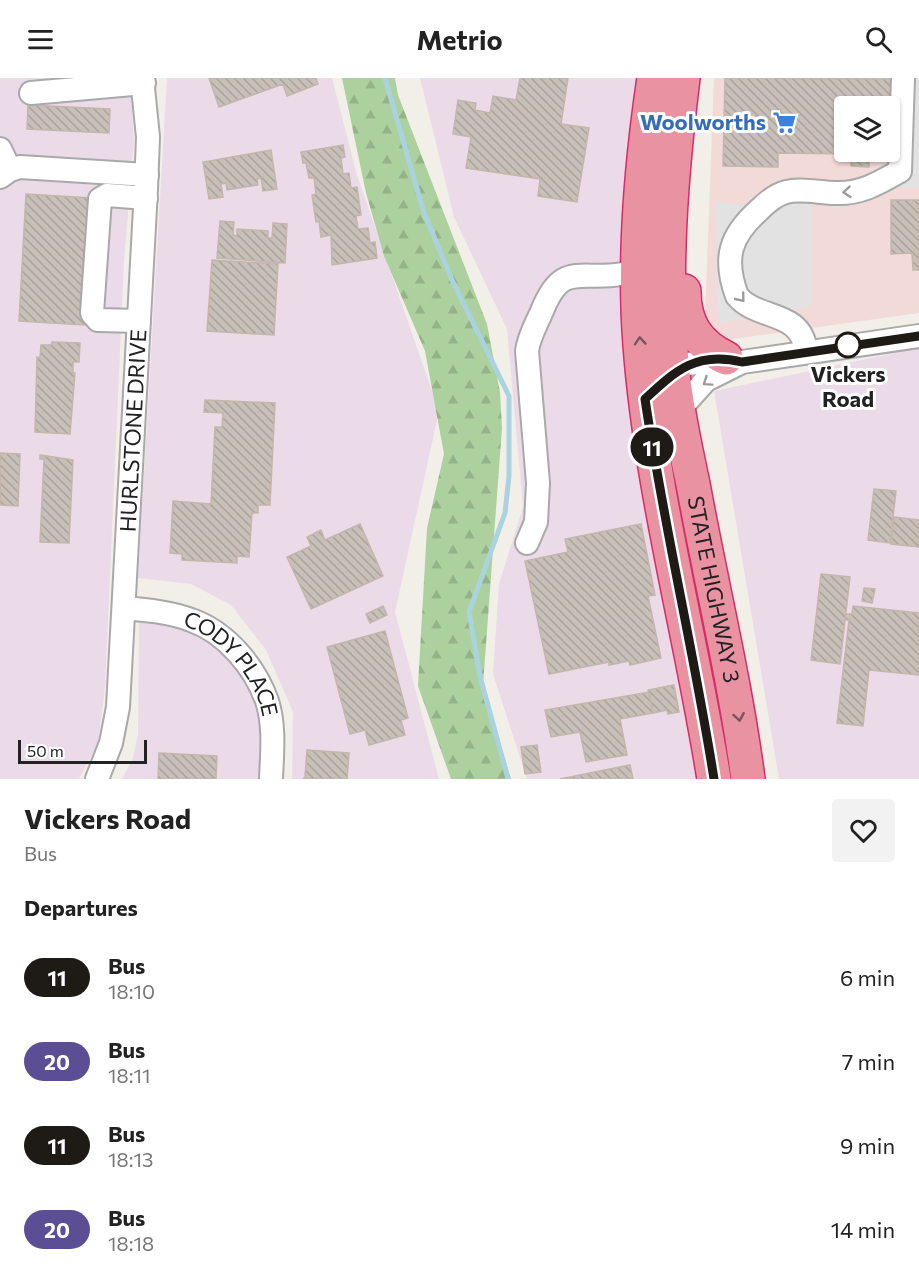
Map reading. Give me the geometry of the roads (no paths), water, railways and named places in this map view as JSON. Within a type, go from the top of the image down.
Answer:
[{"type":"highway","name":"STATE HIGHWAY 3","points":[[654,78],[640,205],[638,268],[645,399],[656,472],[699,686],[714,779]]},
{"type":"highway","name":"STATE HIGHWAY 3","points":[[683,78],[673,173],[669,255],[668,297],[673,373],[678,411],[729,656],[748,779]]},
{"type":"highway","points":[[673,173],[683,225],[686,319],[701,342],[711,351],[734,360]]},
{"type":"street","points":[[806,351],[800,332],[784,320],[753,309],[737,296],[730,250],[734,238],[740,227],[766,203],[786,192],[857,192],[900,171],[903,78]]},
{"type":"street","points":[[31,93],[143,81]]},
{"type":"street","name":"HURLSTONE DRIVE","points":[[97,779],[111,743],[118,707],[148,137],[143,81]]},
{"type":"street","points":[[0,149],[5,173],[20,167],[146,187]]},
{"type":"street","points":[[139,321],[98,320],[92,312],[100,199],[107,195],[146,187]]},
{"type":"street","points":[[527,543],[536,522],[538,483],[527,351],[529,337],[550,290],[560,280],[579,275],[624,274],[669,255]]},
{"type":"street","points":[[645,399],[686,364],[919,336]]},
{"type":"street","points":[[678,411],[706,380],[734,360]]},
{"type":"street","name":"CODY PLACE","points":[[124,608],[165,612],[193,620],[218,634],[239,653],[255,676],[267,703],[272,732],[271,779]]},
{"type":"waterway","points":[[385,78],[424,213],[452,280],[509,396],[509,476],[505,513],[469,612],[480,676],[508,779]]},
{"type":"place","name":"Woolworths","points":[[784,122]]},
{"type":"place","name":"Vickers Road","points":[[848,345]]}]
